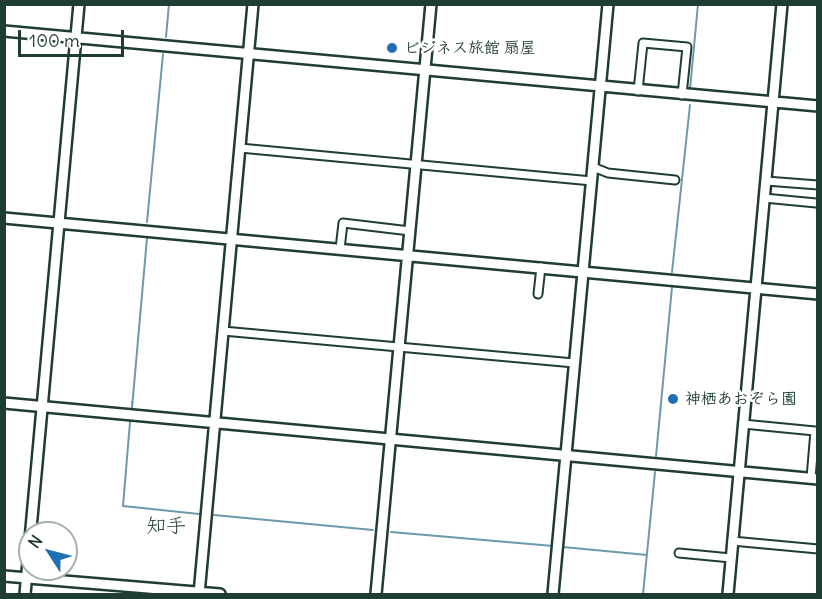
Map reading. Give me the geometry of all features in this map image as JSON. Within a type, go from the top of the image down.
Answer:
[{"type":"street","points":[[31,521],[79,4]]},
{"type":"street","points":[[199,594],[253,4]]},
{"type":"street","points":[[376,594],[430,4]]},
{"type":"street","points":[[553,594],[608,4]]},
{"type":"street","points":[[728,594],[782,4]]},
{"type":"street","points":[[4,31],[425,72],[818,106]]},
{"type":"street","points":[[638,91],[643,43],[687,46],[682,95]]},
{"type":"street","points":[[240,148],[592,181]]},
{"type":"street","points":[[593,167],[608,173],[675,180]]},
{"type":"street","points":[[766,180],[818,185]]},
{"type":"street","points":[[764,198],[816,204]]},
{"type":"street","points":[[4,218],[818,294]]},
{"type":"street","points":[[339,249],[343,223],[410,231]]},
{"type":"street","points":[[538,294],[541,267]]},
{"type":"street","points":[[223,331],[399,349],[574,363]]},
{"type":"street","points":[[4,403],[814,478],[815,431],[743,424]]},
{"type":"street","points":[[732,541],[818,549]]},
{"type":"street","points":[[679,553],[731,558]]},
{"type":"street","points":[[58,581],[220,594]]},
{"type":"waterway","points":[[166,37],[169,4]]},
{"type":"waterway","points":[[690,89],[698,4]]},
{"type":"waterway","points":[[147,222],[163,54]]},
{"type":"waterway","points":[[672,272],[690,105]]},
{"type":"waterway","points":[[132,402],[132,408],[147,238]]},
{"type":"waterway","points":[[656,456],[672,287]]},
{"type":"waterway","points":[[130,422],[123,506],[199,514]]},
{"type":"waterway","points":[[643,594],[655,472]]},
{"type":"waterway","points":[[214,515],[373,530]]},
{"type":"waterway","points":[[391,532],[553,546]]},
{"type":"waterway","points":[[563,547],[647,555]]},
{"type":"place","name":"ビジネス旅館 扇屋","points":[[392,48]]},
{"type":"place","name":"神栖あおぞら園","points":[[673,399]]},
{"type":"district","name":"知手","points":[[166,526]]}]
